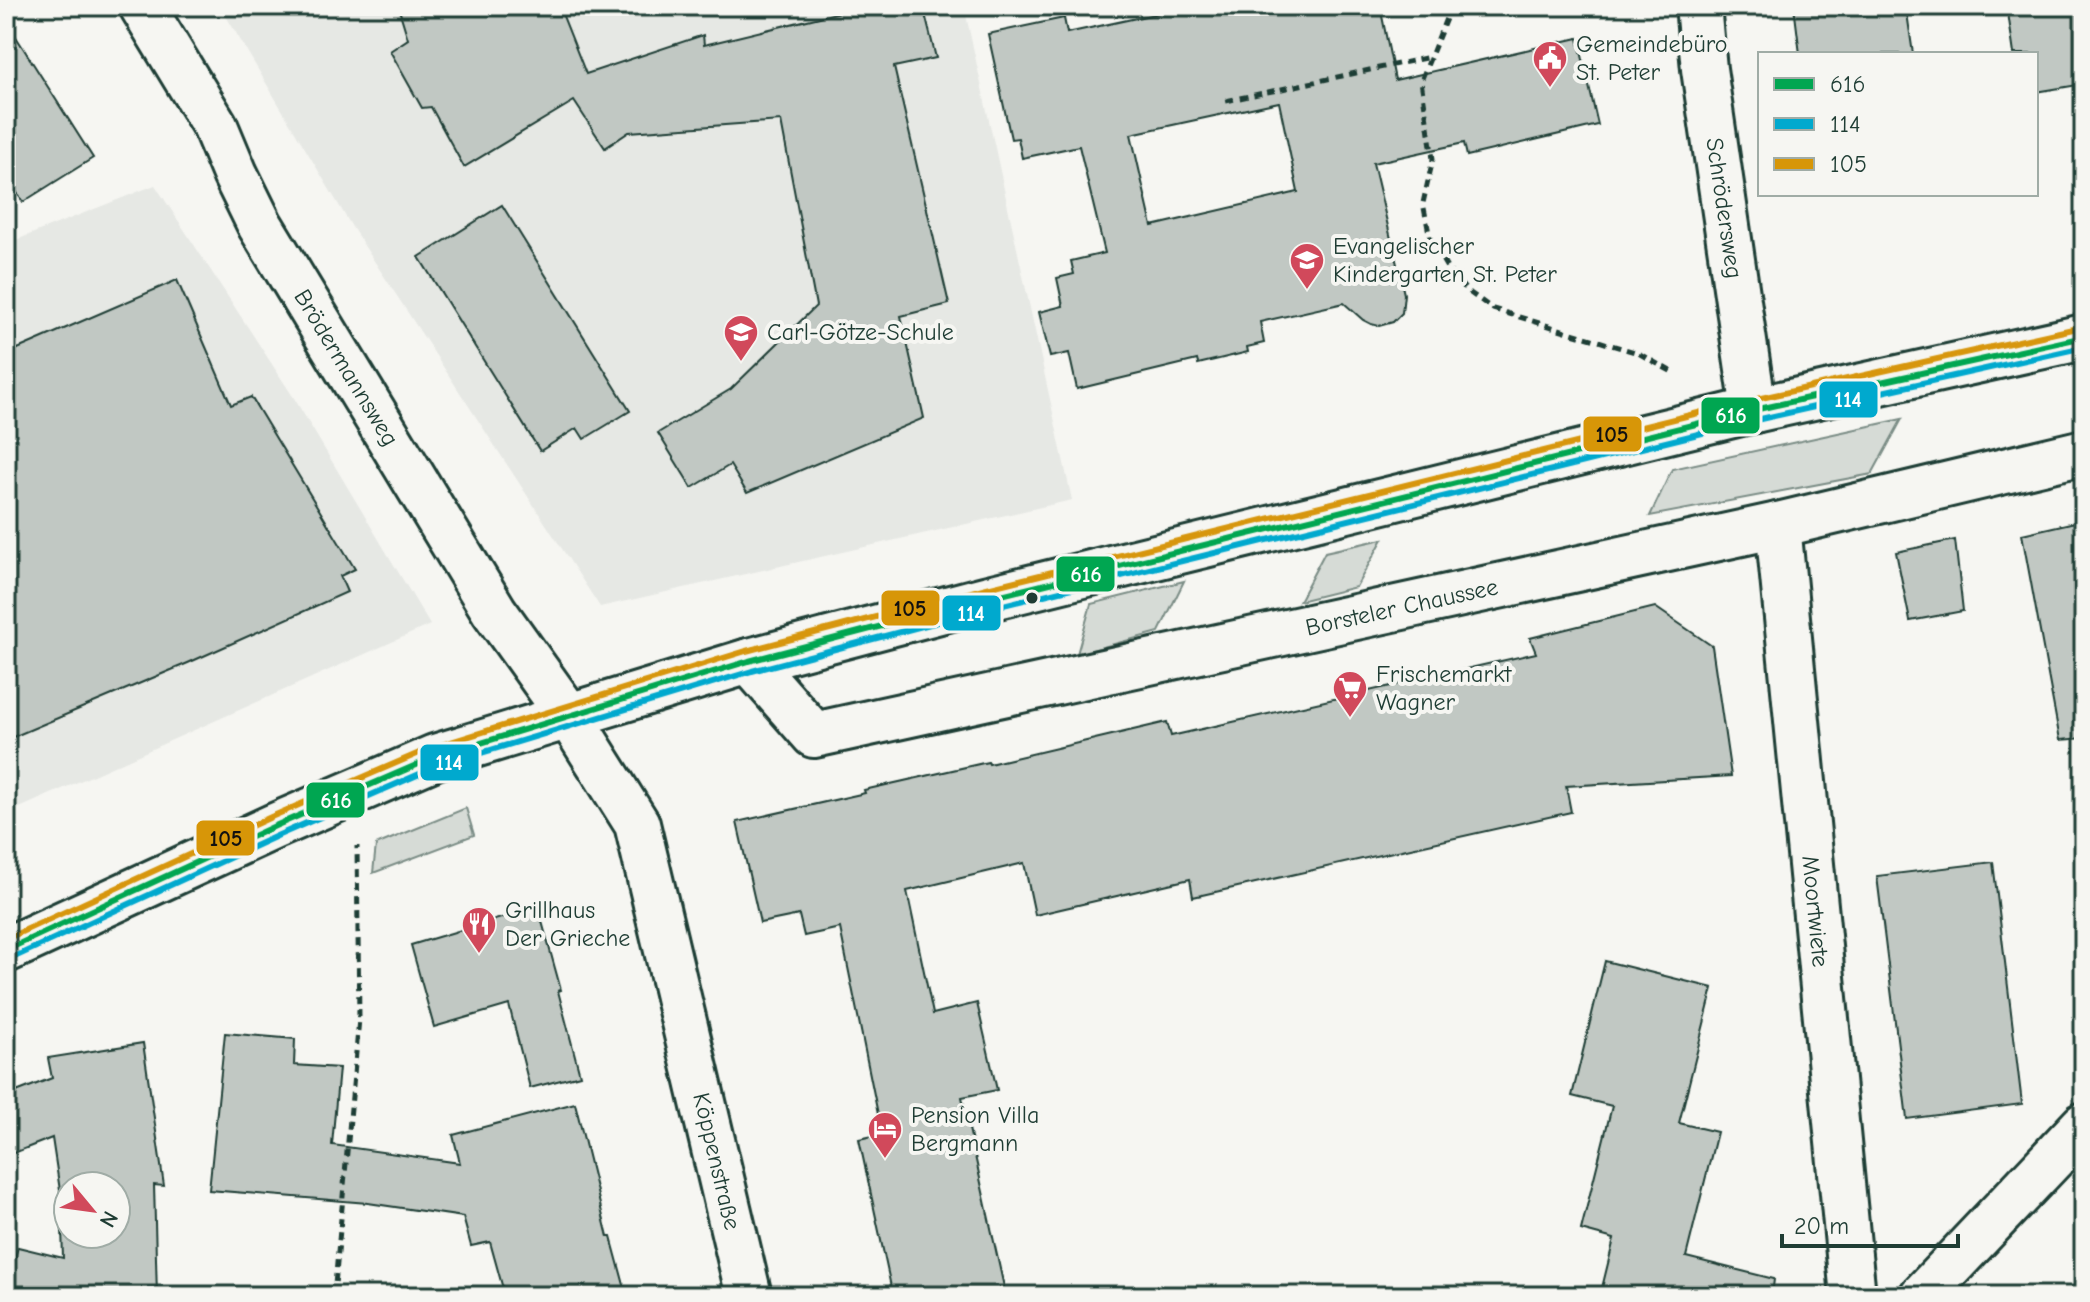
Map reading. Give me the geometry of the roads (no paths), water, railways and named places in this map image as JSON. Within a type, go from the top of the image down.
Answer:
[{"type":"street","name":"Brödermannsweg","points":[[142,6],[215,126],[260,225],[494,611],[569,716]]},
{"type":"street","name":"Schrödersweg","points":[[1698,6],[1750,411]]},
{"type":"street","points":[[6,950],[435,757],[749,661],[985,599],[1750,411],[2084,337]]},
{"type":"street","name":"Borsteler Chaussee","points":[[749,661],[814,735],[1778,525],[2084,452]]},
{"type":"street","name":"Moortwiete","points":[[1778,525],[1853,1296]]},
{"type":"street","name":"Köppenstraße","points":[[569,716],[637,824],[749,1296]]},
{"type":"street","points":[[1922,1296],[2084,1125]]},
{"type":"place","name":"Gemeindebüro St. Peter","points":[[1550,89]]},
{"type":"place","name":"Evangelischer Kindergarten St. Peter","points":[[1307,291]]},
{"type":"place","name":"Carl-Götze-Schule","points":[[741,363]]},
{"type":"place","name":"Frischemarkt Wagner","points":[[1350,719]]},
{"type":"place","name":"Grillhaus Der Grieche","points":[[479,955]]},
{"type":"place","name":"Pension Villa Bergmann","points":[[885,1160]]}]
